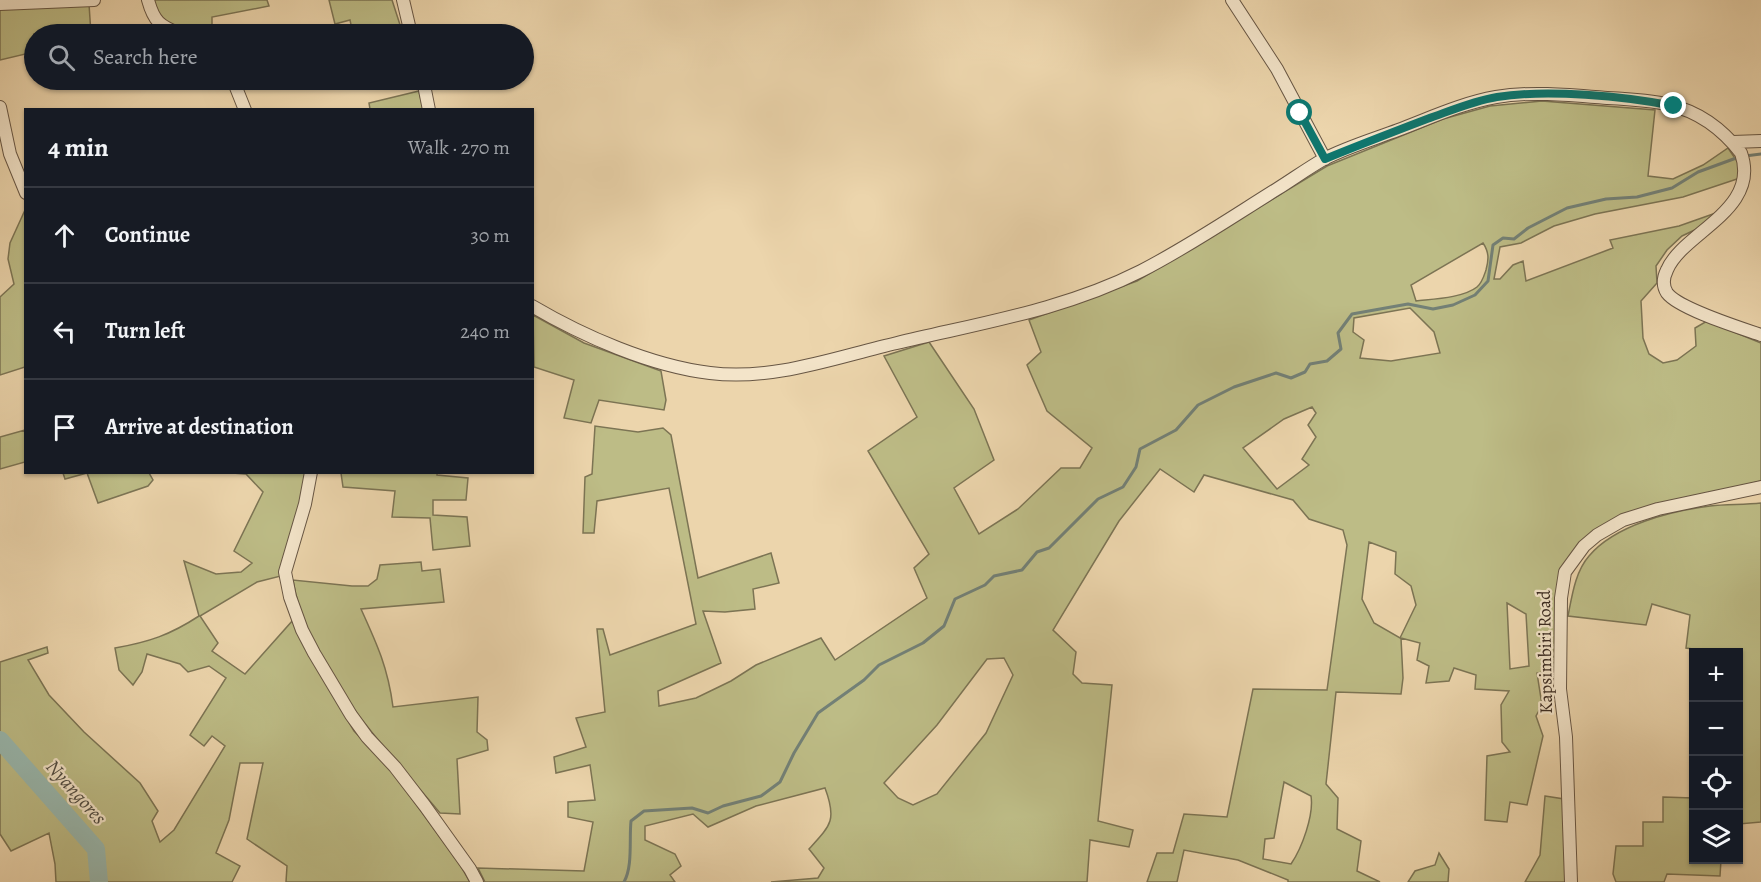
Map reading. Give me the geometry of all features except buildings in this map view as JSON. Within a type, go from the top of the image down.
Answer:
[{"type":"street","points":[[0,4],[94,0]]},
{"type":"street","points":[[148,0],[155,20],[159,24]]},
{"type":"street","points":[[403,0],[409,24]]},
{"type":"street","points":[[1232,0],[1277,69],[1325,159]]},
{"type":"street","points":[[236,90],[244,108]]},
{"type":"street","points":[[425,90],[429,108]]},
{"type":"street","points":[[534,307],[564,325],[614,346],[672,365],[711,373],[775,372],[1061,304],[1136,273],[1182,249],[1325,159],[1466,105],[1522,94],[1653,101],[1674,106],[1691,112],[1708,122],[1739,151],[1753,173],[1747,199],[1733,216],[1676,255],[1664,277],[1664,285],[1666,292],[1685,305],[1761,335]]},
{"type":"street","points":[[0,107],[10,154],[24,188]]},
{"type":"street","points":[[1739,151],[1761,141]]},
{"type":"street","points":[[311,474],[305,504],[285,572],[290,597],[303,630],[351,715],[367,737],[395,766],[477,882]]},
{"type":"street","name":"Kapsimbiri Road","points":[[1571,882],[1566,737],[1560,689],[1561,591],[1565,572],[1584,546],[1615,523],[1658,509],[1761,487]]},
{"type":"shaded area","points":[[153,0],[267,0],[269,6],[212,17],[212,24],[168,24],[157,13]]},
{"type":"shaded area","points":[[329,0],[392,0],[400,24],[351,24],[350,20],[335,24]]},
{"type":"shaded area","points":[[89,4],[90,24],[24,24],[24,54],[0,60],[0,8]]},
{"type":"shaded area","points":[[419,91],[423,108],[370,108],[369,103]]},
{"type":"shaded area","points":[[1542,101],[1655,110],[1648,176],[1673,179],[1703,165],[1728,148],[1739,164],[1743,177],[1683,197],[1595,214],[1554,226],[1521,243],[1500,247],[1494,279],[1500,279],[1513,265],[1523,261],[1526,281],[1613,248],[1610,240],[1679,226],[1730,208],[1716,220],[1682,236],[1667,250],[1656,266],[1657,283],[1641,301],[1643,338],[1649,354],[1663,363],[1677,360],[1696,346],[1695,328],[1707,321],[1761,343],[1761,481],[1620,516],[1572,554],[1556,670],[1537,673],[1542,705],[1536,716],[1543,736],[1527,805],[1510,802],[1507,822],[1485,820],[1487,756],[1510,752],[1502,742],[1501,705],[1509,691],[1475,689],[1476,675],[1454,668],[1449,681],[1426,683],[1429,666],[1417,660],[1420,643],[1401,638],[1403,678],[1401,694],[1336,692],[1326,784],[1338,798],[1337,829],[1361,841],[1357,871],[1380,882],[1288,882],[1288,880],[1238,860],[1184,850],[1177,882],[1147,882],[1157,853],[1173,853],[1184,814],[1227,817],[1253,689],[1327,690],[1347,545],[1343,530],[1309,519],[1293,500],[1204,475],[1194,492],[1160,469],[1119,521],[1053,630],[1076,652],[1073,674],[1082,683],[1112,685],[1098,821],[1133,830],[1129,847],[1090,840],[1087,882],[771,882],[818,878],[824,868],[809,849],[830,822],[831,808],[825,788],[756,806],[708,827],[693,814],[645,826],[645,840],[675,854],[681,866],[670,875],[675,882],[485,882],[478,868],[584,871],[593,822],[568,817],[568,802],[595,800],[590,765],[556,773],[554,757],[586,747],[576,718],[605,712],[597,629],[603,629],[610,655],[696,624],[669,488],[597,501],[594,533],[583,533],[585,477],[592,474],[595,426],[638,432],[663,428],[671,435],[698,578],[771,553],[779,583],[753,589],[755,609],[725,612],[703,611],[721,663],[658,691],[659,706],[696,698],[731,681],[756,665],[821,638],[835,660],[927,598],[914,568],[929,554],[868,451],[917,417],[884,356],[929,342],[974,409],[994,460],[954,488],[979,534],[1018,509],[1061,468],[1080,468],[1092,448],[1047,411],[1027,365],[1041,352],[1029,320],[1137,281],[1327,166],[1443,119],[1490,106]],"holes":[[[1483,243],[1485,246],[1488,256],[1486,270],[1480,284],[1471,291],[1416,301],[1411,285]],[[1410,308],[1434,332],[1440,353],[1391,361],[1360,358],[1364,340],[1353,332],[1354,318]],[[1312,407],[1316,413],[1308,425],[1316,437],[1302,459],[1309,465],[1277,489],[1243,448],[1284,419]],[[1369,542],[1396,552],[1395,574],[1411,586],[1416,605],[1400,638],[1374,623],[1362,599]],[[1507,603],[1526,614],[1529,666],[1510,669]],[[1004,658],[1013,675],[986,733],[937,794],[913,805],[898,798],[884,783],[937,725],[987,659]],[[1284,782],[1311,796],[1311,812],[1306,831],[1291,864],[1263,859],[1265,839],[1274,838]]]},
{"type":"shaded area","points":[[24,212],[24,367],[0,375],[0,297],[14,284],[8,259],[10,243]]},
{"type":"shaded area","points":[[534,316],[584,343],[661,371],[666,400],[664,410],[599,400],[591,423],[564,418],[574,380],[534,367]]},
{"type":"shaded area","points":[[24,430],[24,462],[0,469],[0,437]]},
{"type":"shaded area","points":[[63,474],[83,474],[65,479]]},
{"type":"shaded area","points":[[87,474],[150,474],[153,480],[148,486],[98,503]]},
{"type":"shaded area","points":[[246,474],[306,474],[302,498],[281,576],[257,582],[200,616],[218,643],[212,651],[245,674],[294,619],[310,656],[354,731],[391,770],[459,863],[470,882],[286,882],[287,866],[247,839],[263,763],[240,763],[229,820],[216,853],[240,866],[232,882],[56,882],[49,833],[11,851],[0,834],[0,662],[47,647],[48,653],[28,660],[49,695],[84,732],[140,783],[158,811],[152,821],[160,842],[174,830],[225,746],[212,736],[204,746],[190,735],[226,678],[209,666],[188,672],[180,664],[147,654],[142,672],[133,685],[119,670],[115,648],[159,637],[199,616],[184,561],[216,574],[241,572],[252,563],[234,551],[263,492]]},
{"type":"shaded area","points":[[341,474],[437,474],[468,478],[466,500],[433,500],[433,515],[467,517],[470,546],[433,550],[430,518],[392,517],[395,491],[343,487]]},
{"type":"shaded area","points":[[1761,503],[1761,822],[1743,824],[1743,648],[1686,648],[1690,615],[1652,604],[1646,625],[1568,616],[1580,569],[1600,545],[1628,528],[1645,521],[1710,506]]},
{"type":"shaded area","points":[[421,562],[422,571],[440,569],[444,602],[361,609],[381,656],[393,707],[478,697],[477,732],[487,740],[488,750],[457,759],[460,814],[440,813],[351,705],[331,676],[314,645],[301,613],[293,580],[368,586],[377,579],[380,565]]},
{"type":"shaded area","points":[[1545,796],[1564,799],[1565,882],[1525,882],[1540,855]]},
{"type":"shaded area","points":[[1663,797],[1689,798],[1689,864],[1721,864],[1720,876],[1667,874],[1664,882],[1616,882],[1613,874],[1616,846],[1643,846],[1643,822],[1663,822]]},
{"type":"shaded area","points":[[1439,853],[1449,869],[1448,882],[1408,882],[1415,871],[1435,865]]},
{"type":"waterway","points":[[1745,156],[1761,154]]},
{"type":"waterway","points":[[624,882],[630,861],[631,821],[644,811],[692,808],[708,813],[723,806],[761,796],[780,782],[818,713],[864,680],[879,665],[923,643],[944,626],[955,599],[985,585],[994,576],[1022,570],[1037,552],[1049,548],[1098,499],[1123,487],[1136,467],[1140,449],[1176,430],[1198,405],[1234,387],[1276,373],[1291,378],[1305,372],[1310,364],[1327,361],[1341,349],[1338,333],[1352,314],[1408,304],[1433,309],[1453,305],[1475,295],[1488,281],[1493,245],[1503,238],[1514,239],[1528,228],[1567,208],[1606,199],[1637,197],[1672,188],[1698,172],[1739,157]]},
{"type":"waterway","name":"Nyangores","points":[[0,740],[96,849],[99,882]]},
{"type":"route","points":[[1300,113],[1325,159],[1466,105],[1495,98],[1522,94],[1580,96],[1653,101],[1674,106]]}]
